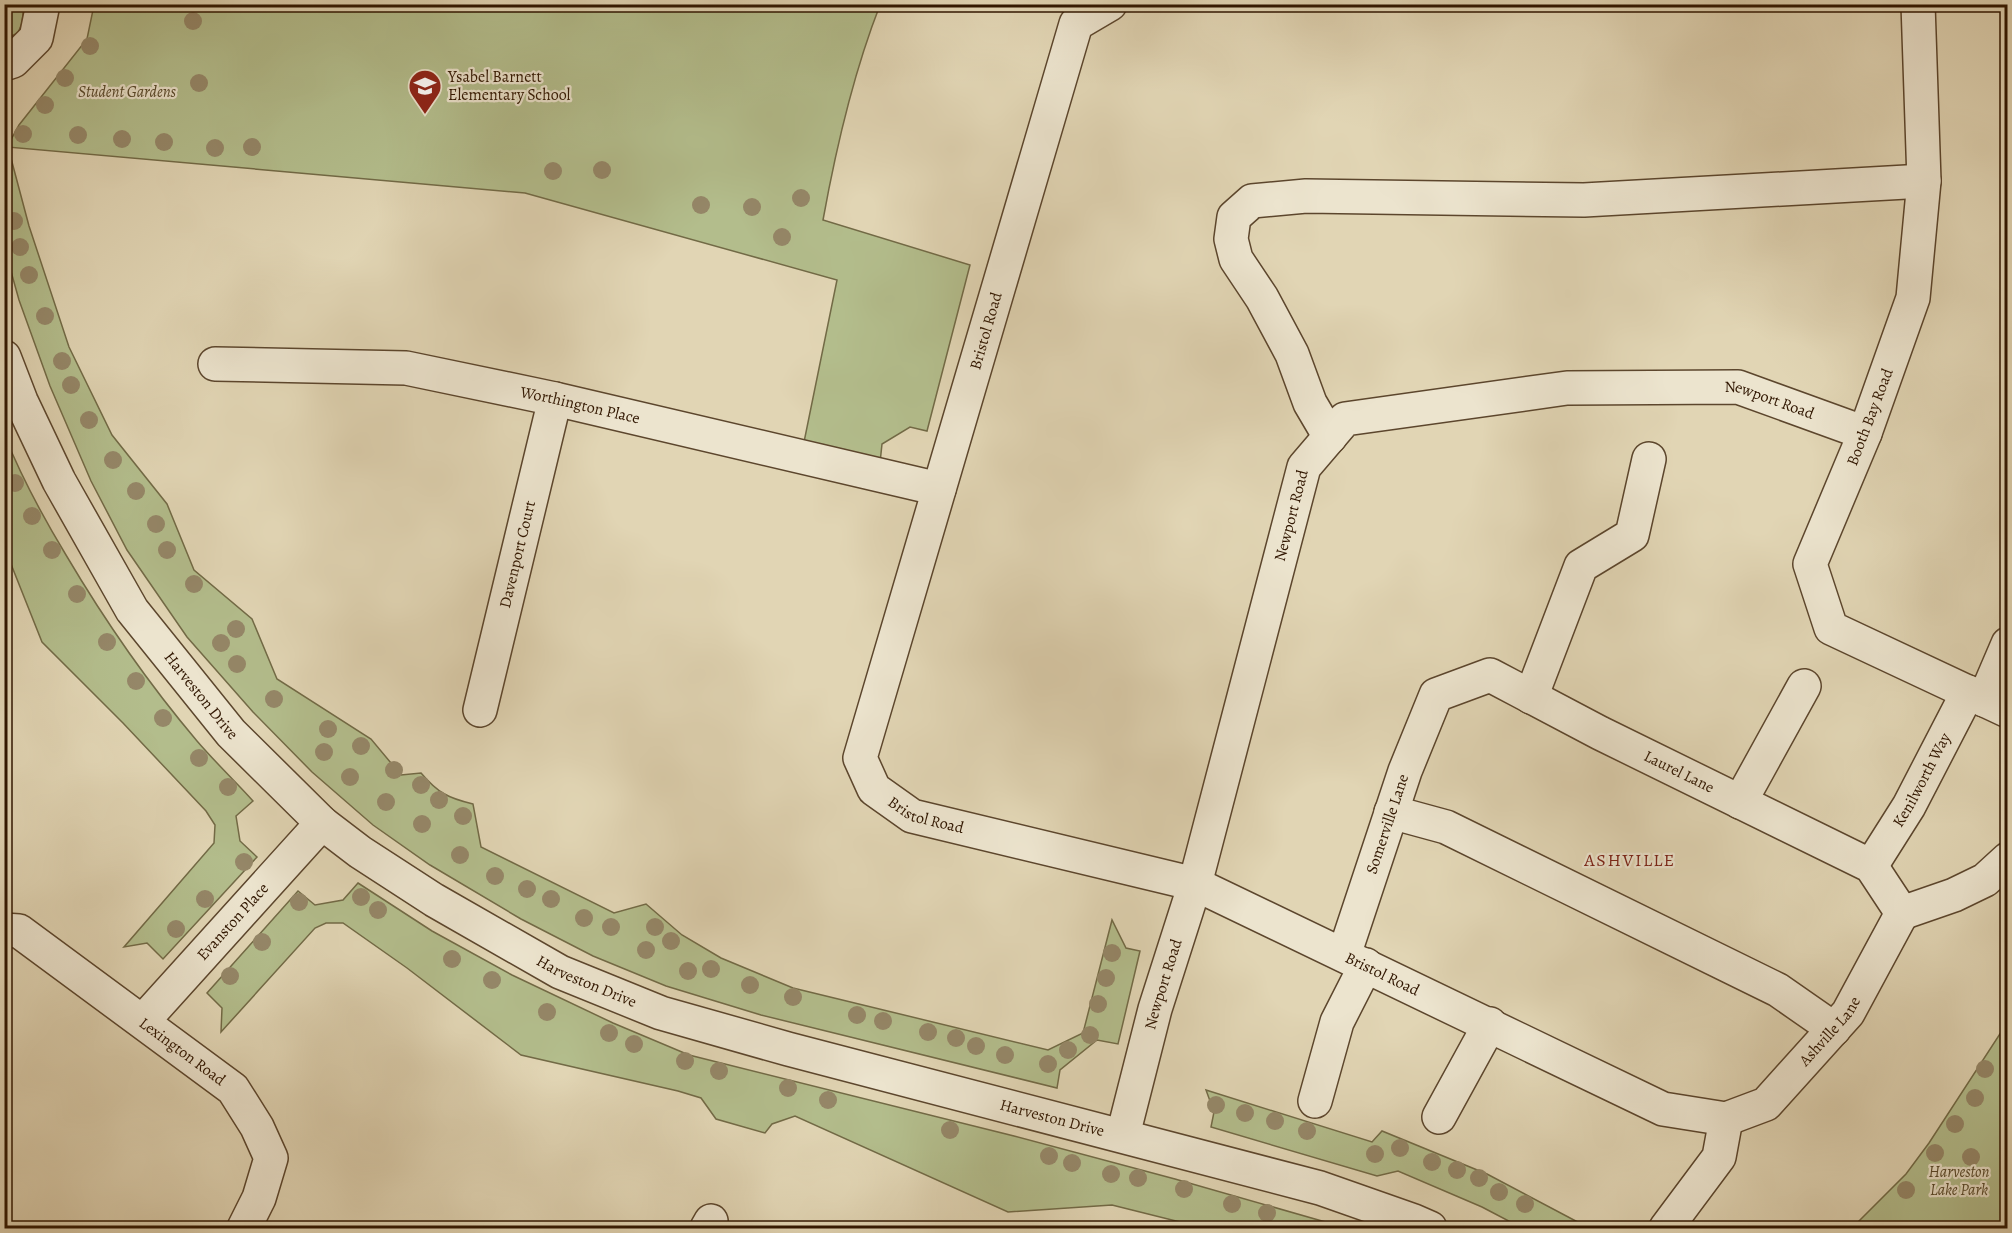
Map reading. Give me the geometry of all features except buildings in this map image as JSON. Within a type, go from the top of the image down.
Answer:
[{"type":"street","points":[[4,64],[13,61],[36,38],[43,4]]},
{"type":"street","name":"Bristol Road","points":[[1110,4],[1076,24],[860,758],[874,789],[912,816],[1195,884],[1663,1109],[1726,1119]]},
{"type":"street","name":"Booth Bay Road","points":[[1918,4],[1924,181],[1913,298],[1865,433],[1810,564],[1831,628],[1986,701]]},
{"type":"street","points":[[1330,438],[1310,404],[1292,354],[1262,298],[1236,259],[1231,239],[1234,218],[1252,201],[1306,196],[1584,200],[1924,181]]},
{"type":"street","name":"Harveston Drive","points":[[4,357],[21,401],[59,481],[132,610],[231,733],[322,823],[360,852],[434,900],[560,972],[661,1013],[799,1052],[1320,1188],[1418,1226]]},
{"type":"street","name":"Worthington Place","points":[[214,364],[406,368],[555,399],[939,489]]},
{"type":"street","name":"Newport Road","points":[[1123,1135],[1155,1009],[1195,884],[1304,467],[1345,420],[1567,388],[1738,387],[1865,433]]},
{"type":"street","name":"Davenport Court","points":[[480,710],[555,399]]},
{"type":"street","points":[[1531,697],[1581,566],[1632,535],[1649,459]]},
{"type":"street","name":"Kenilworth Way","points":[[1871,866],[1909,806],[1986,701],[2007,644]]},
{"type":"street","name":"Laurel Lane","points":[[1436,695],[1490,675],[1871,866]]},
{"type":"street","points":[[1740,802],[1804,686]]},
{"type":"street","name":"Somerville Lane","points":[[1315,1101],[1355,960],[1391,812],[1436,695]]},
{"type":"street","points":[[1391,812],[1446,827],[1778,990],[1834,1029]]},
{"type":"street","name":"Evanston Place","points":[[143,1022],[322,823]]},
{"type":"street","points":[[1871,866],[1902,914],[1954,895],[1985,880],[2007,859]]},
{"type":"street","name":"Ashville Lane","points":[[1726,1119],[1766,1104],[1848,1013],[1902,914]]},
{"type":"street","name":"Lexington Road","points":[[4,930],[19,930],[233,1089],[257,1127],[271,1158],[259,1198],[244,1228]]},
{"type":"street","points":[[1439,1117],[1490,1024]]},
{"type":"street","points":[[1666,1228],[1719,1157],[1726,1119]]},
{"type":"green space","points":[[5,4],[24,5],[22,23],[18,33],[5,39]]},
{"type":"green space","name":"Ysabel Barnett Elementary School","points":[[201,4],[880,5],[846,111],[823,220],[970,265],[927,431],[910,427],[882,444],[880,463],[804,442],[837,280],[525,193],[8,147],[29,226],[69,347],[112,435],[167,504],[194,570],[252,619],[277,679],[371,739],[401,775],[421,773],[444,794],[473,804],[481,847],[614,913],[646,904],[682,935],[721,958],[793,988],[1048,1050],[1083,1033],[1112,920],[1126,948],[1140,951],[1118,1044],[1097,1040],[1060,1070],[1057,1088],[761,1015],[666,986],[593,956],[521,919],[430,865],[373,825],[312,772],[253,712],[187,637],[127,550],[91,481],[50,386],[19,300],[5,250],[5,146],[7,147],[19,125],[87,39],[94,5],[184,5],[185,10],[201,8]]},
{"type":"green space","points":[[4,434],[49,526],[112,628],[179,719],[253,801],[236,816],[240,841],[257,857],[163,959],[147,943],[124,947],[214,843],[215,825],[206,811],[123,723],[42,642],[5,549]]},
{"type":"green space","points":[[358,883],[432,931],[512,975],[613,1023],[689,1055],[1014,1136],[1329,1223],[1327,1228],[1204,1228],[1112,1205],[1008,1212],[795,1116],[772,1124],[765,1133],[716,1119],[701,1098],[521,1055],[407,968],[343,923],[326,923],[315,928],[221,1032],[222,1008],[207,993],[298,891],[315,905],[343,900]]},
{"type":"green space","name":"Harveston Lake Park","points":[[2007,1023],[2007,1228],[1852,1228],[1906,1174],[1929,1143]]},
{"type":"green space","points":[[1206,1090],[1372,1142],[1382,1131],[1487,1174],[1589,1228],[1522,1228],[1482,1207],[1398,1171],[1377,1176],[1211,1127],[1214,1112]]},
{"type":"place","name":"Ysabel Barnett Elementary School","points":[[425,115]]},
{"type":"district","name":"ASHVILLE","points":[[1630,860]]},
{"type":"park label","name":"Student Gardens","points":[[127,92]]}]
